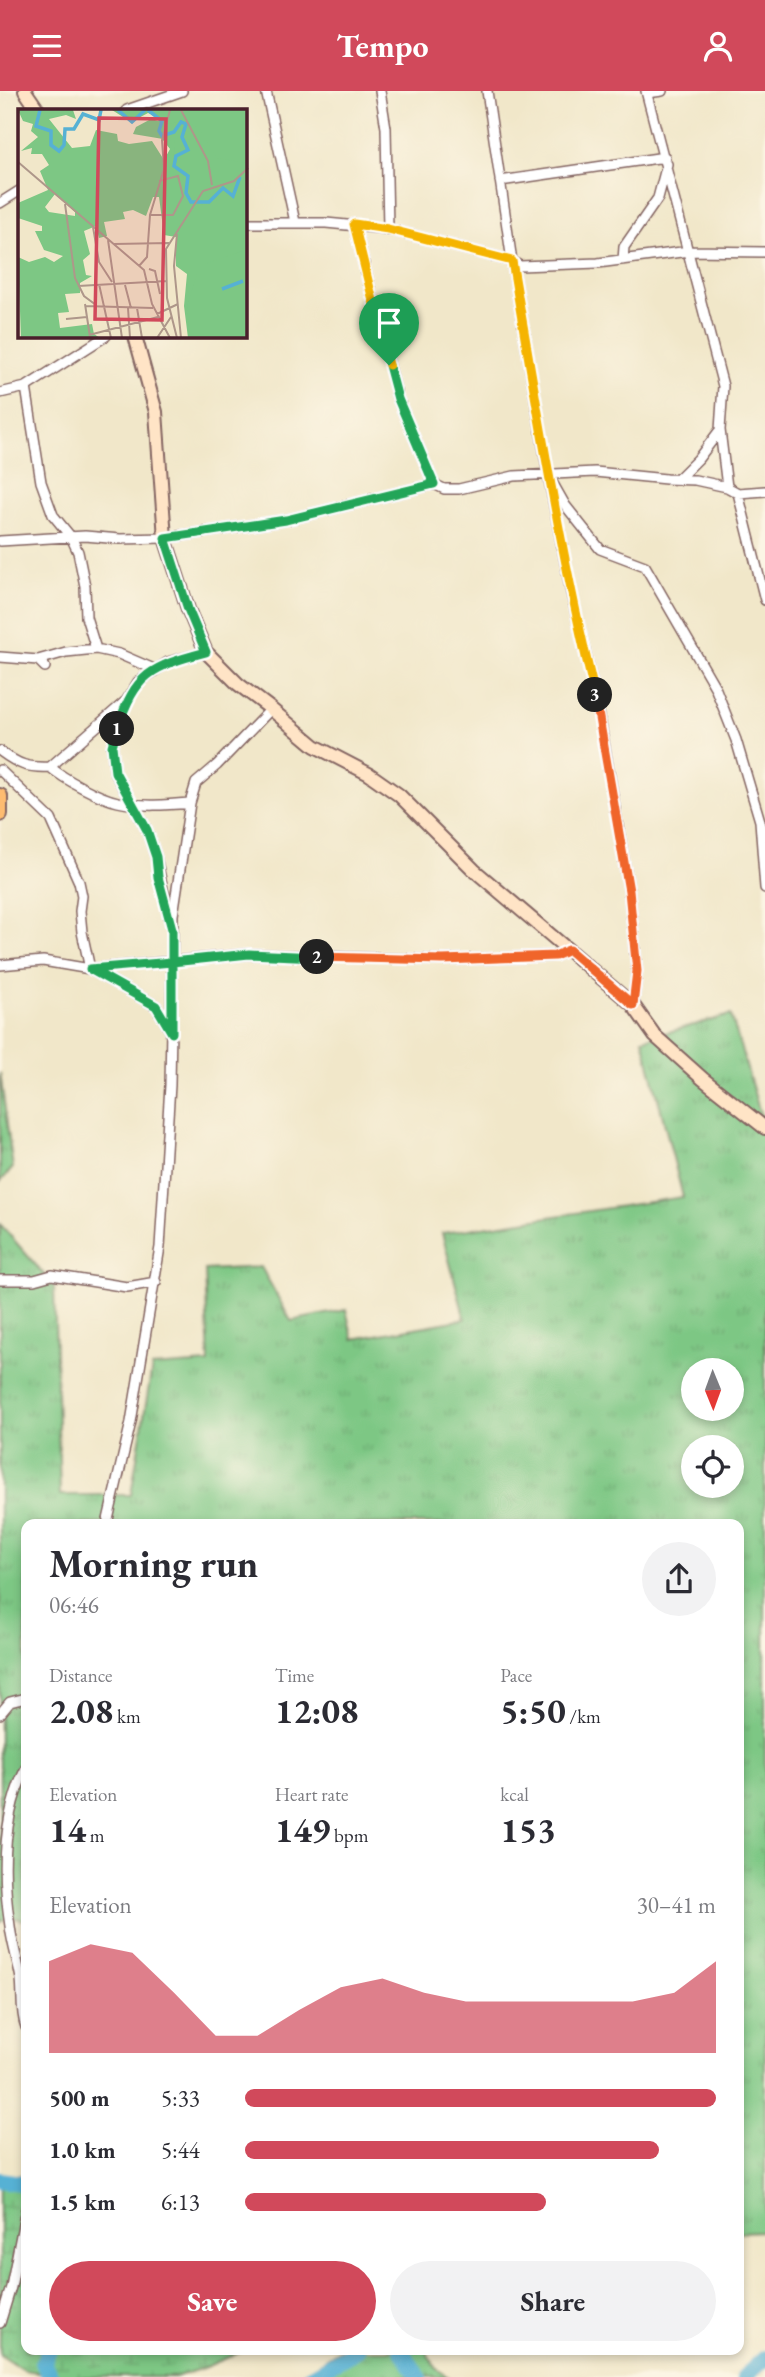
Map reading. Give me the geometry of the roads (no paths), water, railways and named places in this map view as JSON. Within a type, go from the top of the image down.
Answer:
[{"type":"main road","points":[[0,796],[0,814]]},
{"type":"street","points":[[25,91],[37,109]]},
{"type":"street","points":[[130,109],[182,91]]},
{"type":"street","points":[[266,91],[295,222]]},
{"type":"street","points":[[380,91],[386,128],[388,229]]},
{"type":"street","points":[[487,91],[548,474],[579,630],[598,707],[629,891],[637,971],[633,1005]]},
{"type":"street","points":[[662,91],[647,92],[723,386],[720,430],[727,487]]},
{"type":"street","points":[[500,181],[666,161]]},
{"type":"street","points":[[623,260],[624,247],[658,198],[666,161]]},
{"type":"street","points":[[0,203],[18,192]]},
{"type":"street","points":[[247,223],[354,224],[388,229],[512,261],[520,266],[623,260],[689,251],[763,253]]},
{"type":"street","points":[[354,224],[398,399],[434,484]]},
{"type":"street","points":[[0,393],[26,387],[103,338]]},
{"type":"street","points":[[136,338],[156,412],[165,538],[188,609],[206,652],[238,684],[314,746],[369,774],[399,795],[474,870],[633,1005],[655,1036],[703,1079],[765,1128]]},
{"type":"street","points":[[26,387],[41,482],[52,515],[71,537],[78,552],[85,586],[86,617],[96,649]]},
{"type":"street","points":[[678,479],[698,459],[720,430]]},
{"type":"street","points":[[0,541],[71,537],[165,538],[286,520],[434,484],[444,489],[459,489],[514,476],[595,472],[695,480],[727,487],[738,493],[765,491]]},
{"type":"street","points":[[548,474],[565,505],[600,549],[645,566],[715,687],[736,740],[760,821],[765,888]]},
{"type":"street","points":[[738,493],[765,600]]},
{"type":"street","points":[[0,657],[41,664],[66,652],[96,649],[119,654],[156,670]]},
{"type":"street","points":[[172,929],[150,839],[115,772],[112,746],[127,700],[138,682],[168,662],[206,652]]},
{"type":"street","points":[[0,751],[15,762],[32,768],[50,767],[127,700]]},
{"type":"street","points":[[108,1519],[129,1433],[156,1282],[170,1085],[172,929],[190,803],[196,783],[271,709]]},
{"type":"street","points":[[50,767],[63,778],[117,802],[159,805],[190,803]]},
{"type":"street","points":[[0,770],[51,819],[79,882],[82,896],[82,932],[90,969],[156,1006],[172,1033]]},
{"type":"street","points":[[0,965],[43,961],[90,969],[249,954],[443,960],[555,956],[569,950]]},
{"type":"street","points":[[0,1280],[34,1280],[52,1275],[127,1287],[156,1282]]},
{"type":"street","points":[[0,1714],[10,1702],[21,1699]]},
{"type":"street","points":[[21,1778],[9,1815],[5,1872],[9,1926],[21,1980]]},
{"type":"street","points":[[0,2323],[11,2287],[21,2235]]},
{"type":"waterway","points":[[0,2180],[21,2183]]},
{"type":"waterway","points":[[47,2355],[43,2363],[51,2377]]},
{"type":"waterway","points":[[309,2377],[348,2355]]},
{"type":"waterway","points":[[404,2355],[419,2377]]},
{"type":"waterway","points":[[744,2377],[765,2358]]}]
